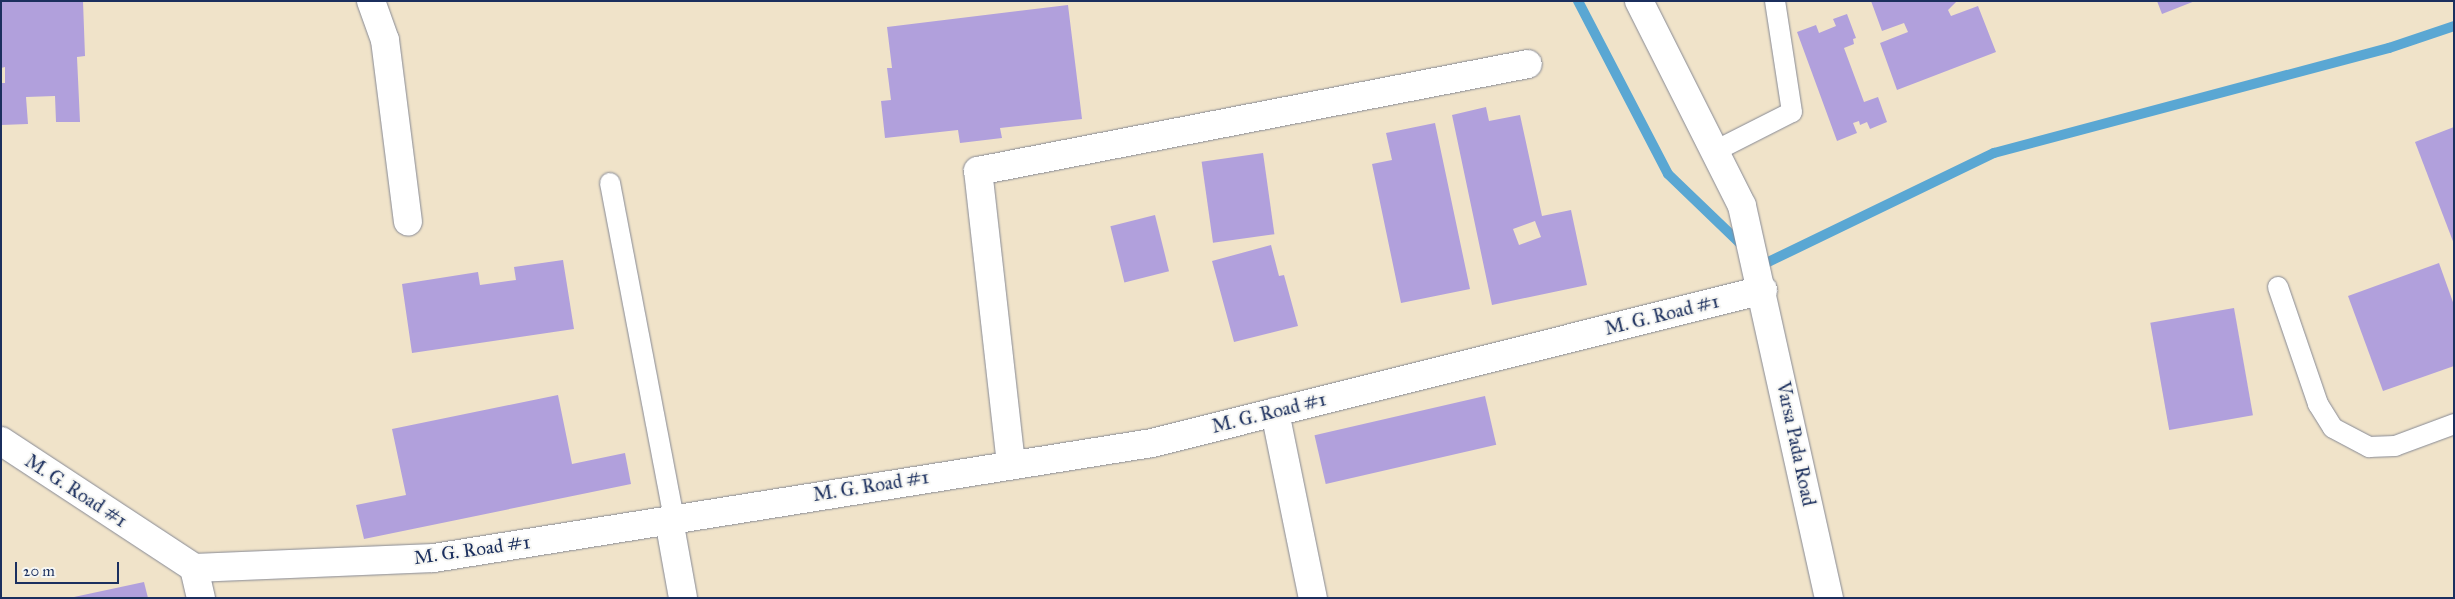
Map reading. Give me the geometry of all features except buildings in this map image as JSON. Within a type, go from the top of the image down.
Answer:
[{"type":"street","points":[[371,1],[385,40],[408,222]]},
{"type":"street","name":"Varsa Pada Road","points":[[1640,1],[1742,206],[1763,290],[1829,598]]},
{"type":"street","points":[[1011,464],[978,170],[1528,64]]},
{"type":"street","name":"M. G. Road #1","points":[[1,442],[194,568],[434,558],[1011,464],[1152,443],[1763,290]]},
{"type":"street","points":[[1275,412],[1313,598]]},
{"type":"street","points":[[671,519],[683,598]]},
{"type":"street","points":[[194,568],[200,598]]},
{"type":"lane","points":[[1715,151],[1792,112],[1775,1]]},
{"type":"lane","points":[[610,183],[671,519]]},
{"type":"lane","points":[[2278,287],[2318,404],[2333,428],[2369,447],[2395,446],[2454,424]]},
{"type":"waterway","points":[[1578,1],[1668,174],[1745,248]]},
{"type":"waterway","points":[[1759,262],[1762,265],[1994,153],[2389,48],[2454,26]]}]
